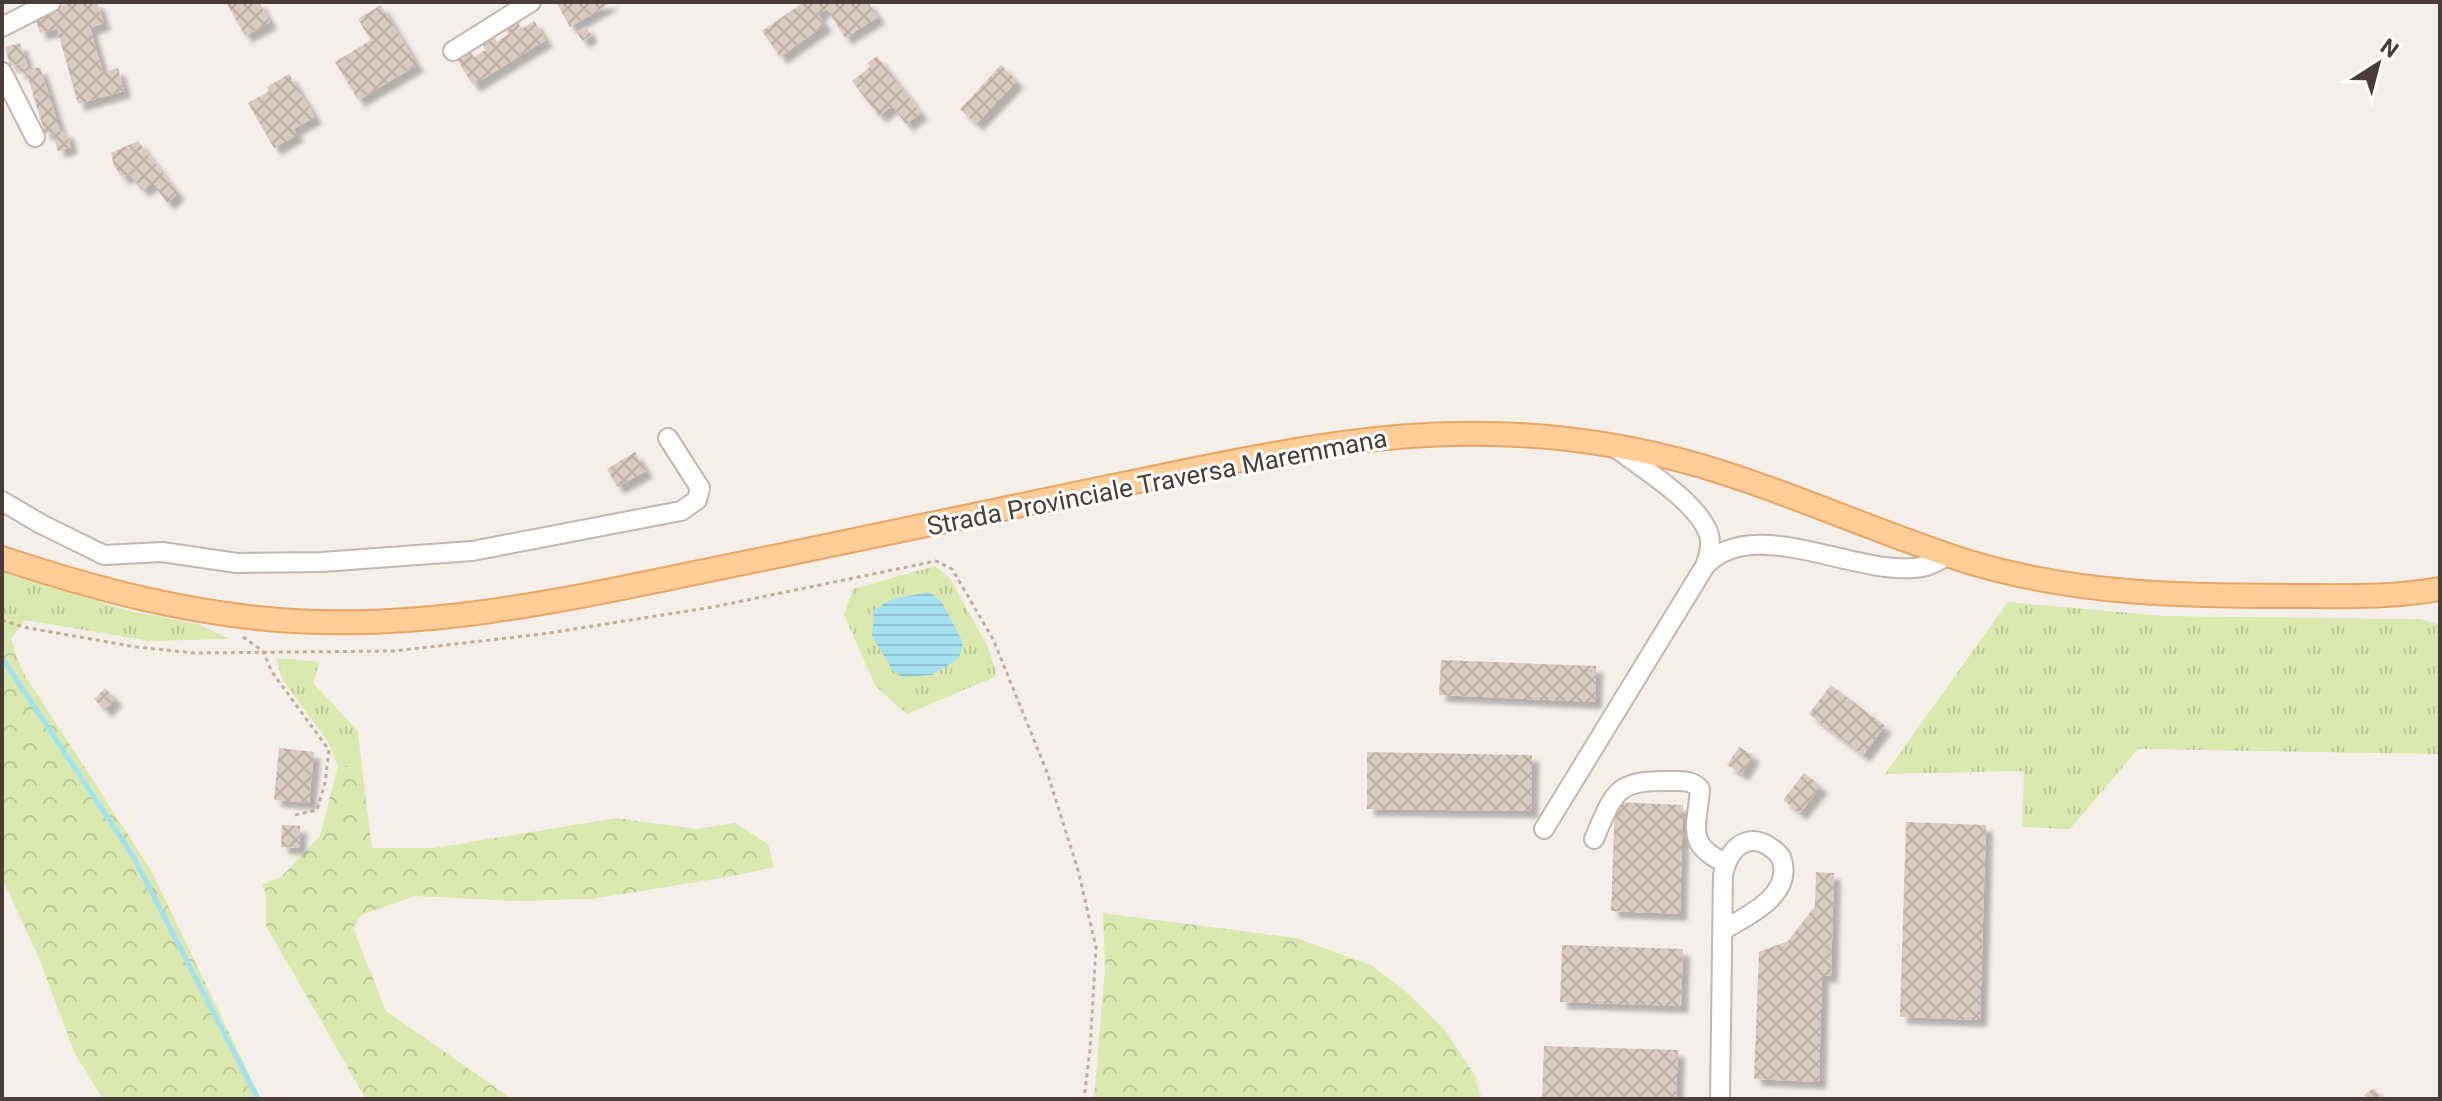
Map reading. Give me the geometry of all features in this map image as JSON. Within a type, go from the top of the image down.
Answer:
[{"type":"main road","name":"Strada Provinciale Traversa Maremmana","points":[[2,558],[139,599],[237,616],[312,622],[374,622],[504,609],[643,584],[1149,478],[1371,439],[1430,434],[1493,434],[1613,446],[1714,470],[1948,555],[2027,577],[2117,591],[2184,596],[2401,596],[2440,589]]},
{"type":"main road","name":"Strada Provinciale Traversa Maremmana","points":[[2401,596],[2440,604]]},
{"type":"street","points":[[2,27],[51,2]]},
{"type":"street","points":[[453,51],[531,2]]},
{"type":"street","points":[[2,72],[35,137]]},
{"type":"street","points":[[2,501],[95,552],[111,556],[162,552],[237,563],[322,562],[472,551],[681,511],[697,500],[700,488],[668,438]]},
{"type":"street","points":[[1544,829],[1705,566],[1710,551],[1710,537],[1685,502],[1613,446]]},
{"type":"street","points":[[1705,566],[1719,552],[1747,545],[1812,552],[1905,568],[1924,567],[1948,555]]},
{"type":"street","points":[[1594,839],[1609,803],[1629,783],[1642,780],[1692,782],[1700,789],[1697,837],[1700,847],[1725,863]]},
{"type":"street","points":[[1720,1099],[1723,930],[1725,863],[1741,844],[1754,840],[1781,857],[1784,871],[1782,884],[1769,900],[1723,930]]},
{"type":"path","points":[[2,620],[23,627],[194,653],[394,651],[542,634],[713,607],[936,561],[952,569],[993,639],[1047,772],[1078,870],[1096,947],[1084,1099]]},
{"type":"path","points":[[237,616],[243,638],[263,651],[272,672],[329,750],[325,783],[317,810],[291,816]]},
{"type":"green space","points":[[935,566],[950,578],[988,647],[997,676],[907,714],[876,687],[844,615],[853,589]]},
{"type":"green space","points":[[2,570],[125,610],[198,624],[229,639],[149,641],[25,620],[11,639],[2,634]]},
{"type":"green space","points":[[2008,602],[2164,616],[2419,619],[2440,625],[2440,754],[2138,749],[2070,829],[2022,827],[2024,771],[1885,774]]},
{"type":"green space","points":[[2,634],[11,639],[21,669],[151,870],[261,1099],[103,1099],[75,1054],[38,956],[2,878]]},
{"type":"green space","points":[[276,658],[320,662],[313,683],[358,731],[362,769],[338,766],[327,740],[282,679]]},
{"type":"green space","points":[[338,766],[362,769],[372,848],[434,848],[617,818],[696,829],[735,823],[768,844],[774,867],[592,899],[513,901],[415,896],[361,915],[353,928],[386,1011],[512,1099],[366,1099],[266,926],[266,894],[262,884],[281,877],[320,836]]},
{"type":"green space","points":[[1103,913],[1296,938],[1371,965],[1404,990],[1445,1030],[1474,1074],[1482,1099],[1094,1099],[1105,967]]},
{"type":"water","points":[[929,592],[942,602],[963,643],[959,658],[932,675],[903,677],[893,671],[872,636],[874,610],[892,599]]},
{"type":"building","points":[[73,2],[97,2],[104,23],[90,28],[103,72],[118,68],[124,91],[78,104],[57,29],[40,33],[34,14]]},
{"type":"building","points":[[226,2],[259,2],[270,22],[245,36]]},
{"type":"building","points":[[556,2],[612,2],[570,27]]},
{"type":"building","points":[[804,2],[868,2],[878,17],[845,38],[827,8],[818,14],[825,25],[780,57],[762,31]]},
{"type":"building","points":[[381,5],[417,65],[358,100],[335,62],[371,40],[358,19]]},
{"type":"building","points":[[517,21],[522,29],[534,21],[546,40],[473,85],[457,59],[470,51],[474,57],[485,50],[482,44],[494,36],[497,42],[508,34],[505,29]]},
{"type":"building","points":[[586,26],[591,35],[582,41],[577,32]]},
{"type":"building","points":[[20,43],[29,70],[40,67],[61,132],[66,130],[71,147],[58,151],[52,132],[45,134],[26,71],[19,73],[17,64],[10,66],[5,47]]},
{"type":"building","points":[[877,56],[921,113],[906,124],[892,106],[879,116],[852,81],[870,67],[867,63]]},
{"type":"building","points":[[1001,65],[1017,81],[976,124],[960,109]]},
{"type":"building","points":[[289,74],[315,117],[294,129],[297,135],[274,148],[248,103]]},
{"type":"building","points":[[138,141],[178,193],[167,203],[153,183],[142,190],[129,174],[123,178],[114,166],[111,153]]},
{"type":"building","points":[[635,452],[646,471],[617,487],[607,469]]},
{"type":"building","points":[[1441,660],[1596,666],[1595,702],[1439,695]]},
{"type":"building","points":[[1831,685],[1885,726],[1863,755],[1809,714]]},
{"type":"building","points":[[105,688],[116,699],[105,710],[94,699]]},
{"type":"building","points":[[1739,747],[1753,755],[1742,774],[1727,765]]},
{"type":"building","points":[[279,748],[314,752],[309,803],[274,800]]},
{"type":"building","points":[[1367,752],[1532,755],[1531,811],[1367,809]]},
{"type":"building","points":[[1804,773],[1821,786],[1800,813],[1783,800]]},
{"type":"building","points":[[1615,802],[1683,805],[1680,914],[1611,911]]},
{"type":"building","points":[[1906,822],[1986,825],[1980,1020],[1900,1017]]},
{"type":"building","points":[[282,825],[300,826],[299,848],[281,847]]},
{"type":"building","points":[[1816,872],[1834,873],[1831,976],[1822,975],[1819,1082],[1754,1079],[1759,952],[1788,941],[1815,906]]},
{"type":"building","points":[[1562,945],[1683,949],[1681,1006],[1560,1002]]},
{"type":"building","points":[[1544,1046],[1678,1050],[1676,1099],[1542,1099]]},
{"type":"building","points":[[2374,1088],[2382,1099],[2367,1099],[2364,1095]]},
{"type":"waterway","points":[[2,658],[133,856],[258,1099]]}]
